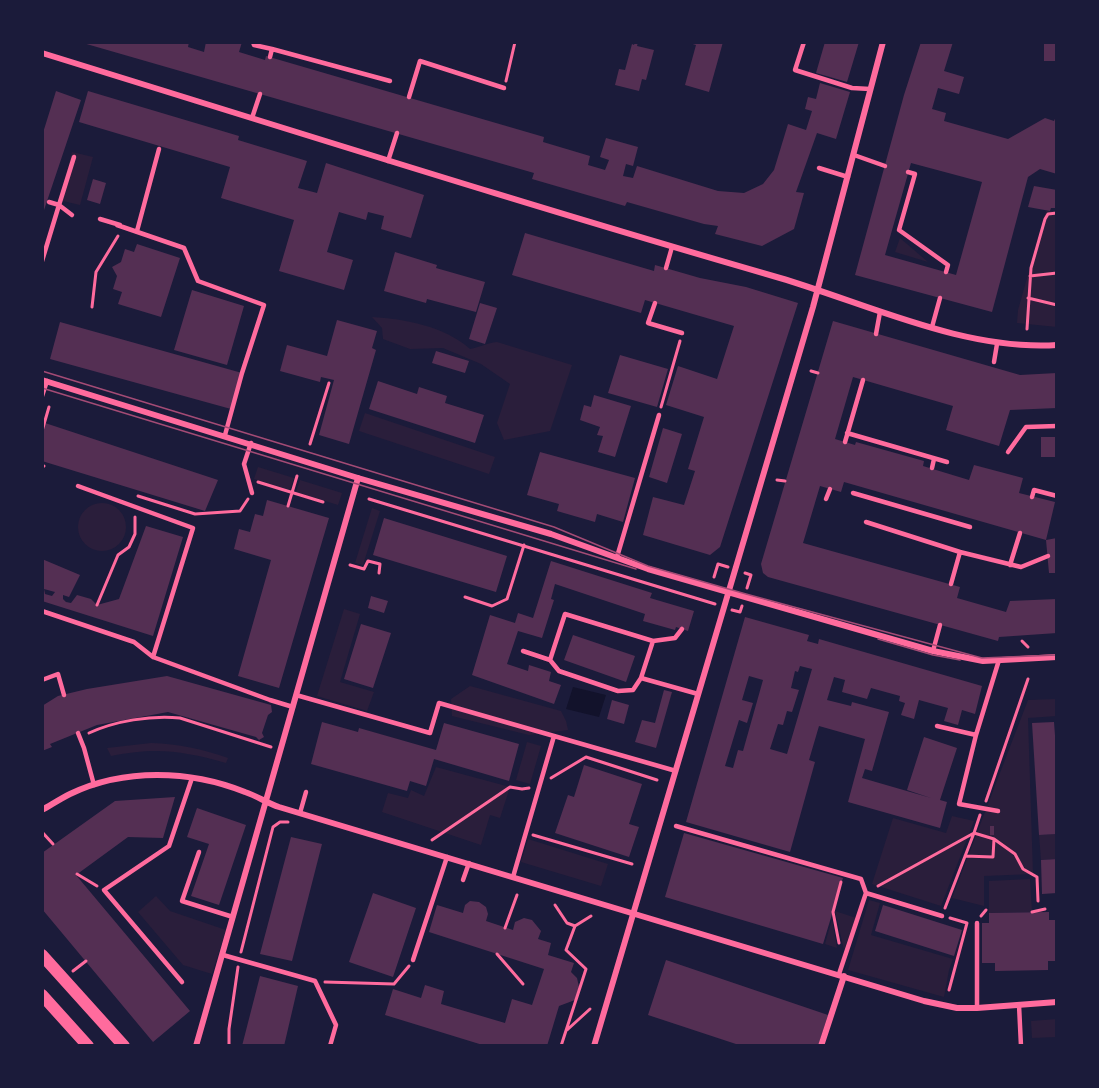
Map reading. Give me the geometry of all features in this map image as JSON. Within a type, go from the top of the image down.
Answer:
[{"type":"main road","points":[[42,955],[124,1046]]},
{"type":"main road","points":[[42,995],[88,1046]]},
{"type":"street","points":[[594,1046],[817,291],[883,42]]},
{"type":"street","points":[[42,53],[932,327],[997,344],[1057,345]]},
{"type":"street","points":[[45,381],[358,478],[551,534],[617,558],[728,592],[933,651],[983,661],[1057,657]]},
{"type":"street","points":[[196,1046],[358,478]]},
{"type":"street","points":[[42,810],[70,794],[119,778],[164,774],[192,778],[246,792],[265,802],[300,813],[924,1000],[957,1008],[1057,1002]]},
{"type":"street","points":[[821,1046],[841,975]]},
{"type":"lane","points":[[253,42],[254,45],[390,81]]},
{"type":"lane","points":[[804,42],[795,70],[852,88],[870,89]]},
{"type":"lane","points":[[270,57],[272,49]]},
{"type":"lane","points":[[409,98],[420,61],[504,88]]},
{"type":"lane","points":[[252,118],[260,94]]},
{"type":"lane","points":[[388,161],[398,133]]},
{"type":"lane","points":[[137,231],[159,149]]},
{"type":"lane","points":[[854,155],[885,166]]},
{"type":"lane","points":[[42,261],[74,157]]},
{"type":"lane","points":[[819,168],[848,177]]},
{"type":"lane","points":[[908,172],[915,174],[899,230],[948,265],[946,272]]},
{"type":"lane","points":[[48,202],[59,205],[72,215]]},
{"type":"lane","points":[[100,219],[183,248],[198,281],[264,305],[225,435]]},
{"type":"lane","points":[[666,268],[672,247]]},
{"type":"lane","points":[[932,327],[940,298]]},
{"type":"lane","points":[[655,303],[648,323],[682,333]]},
{"type":"lane","points":[[876,334],[880,312]]},
{"type":"lane","points":[[994,362],[997,344]]},
{"type":"lane","points":[[845,442],[863,380]]},
{"type":"lane","points":[[42,396],[45,381]]},
{"type":"lane","points":[[617,558],[659,415]]},
{"type":"lane","points":[[1008,452],[1026,427],[1057,426]]},
{"type":"lane","points":[[847,433],[947,462]]},
{"type":"lane","points":[[251,443],[244,464],[252,493]]},
{"type":"lane","points":[[932,468],[934,459]]},
{"type":"lane","points":[[78,486],[194,528],[153,657]]},
{"type":"lane","points":[[826,499],[830,489]]},
{"type":"lane","points":[[1032,497],[1034,489],[1057,496]]},
{"type":"lane","points":[[853,493],[970,527]]},
{"type":"lane","points":[[918,512],[921,504]]},
{"type":"lane","points":[[866,522],[960,552],[1010,565],[1021,567],[1048,556]]},
{"type":"lane","points":[[1010,565],[1020,533]]},
{"type":"lane","points":[[951,584],[960,552]]},
{"type":"lane","points":[[42,611],[134,642],[153,657],[293,707]]},
{"type":"lane","points":[[550,660],[565,614],[653,641],[675,638],[682,629]]},
{"type":"lane","points":[[933,651],[940,625]]},
{"type":"lane","points":[[523,651],[550,660],[559,671],[618,691],[633,690],[641,678],[653,641]]},
{"type":"lane","points":[[998,811],[959,804],[976,735],[999,660]]},
{"type":"lane","points":[[42,680],[58,674],[64,694]]},
{"type":"lane","points":[[641,678],[698,694]]},
{"type":"lane","points":[[296,694],[430,734],[440,704],[676,771]]},
{"type":"lane","points":[[937,726],[976,735]]},
{"type":"lane","points":[[78,734],[94,785]]},
{"type":"lane","points":[[513,876],[554,736]]},
{"type":"lane","points":[[182,982],[104,890],[169,846],[192,778]]},
{"type":"lane","points":[[300,813],[306,792]]},
{"type":"lane","points":[[676,826],[861,879],[866,893],[843,962],[841,975]]},
{"type":"lane","points":[[199,852],[182,901],[233,917]]},
{"type":"lane","points":[[413,960],[447,857]]},
{"type":"lane","points":[[464,880],[469,863]]},
{"type":"lane","points":[[866,893],[942,916]]},
{"type":"lane","points":[[977,923],[977,1008]]},
{"type":"lane","points":[[223,955],[315,981],[336,1025],[330,1046]]},
{"type":"lane","points":[[1019,1005],[1021,1046]]},
{"type":"path","points":[[504,88],[515,42]]},
{"type":"path","points":[[1027,329],[1030,276],[1045,219],[1048,214],[1057,213]]},
{"type":"path","points":[[92,307],[96,272],[120,226]]},
{"type":"path","points":[[1030,276],[1057,273]]},
{"type":"path","points":[[1028,298],[1057,305]]},
{"type":"path","points":[[659,415],[682,333]]},
{"type":"path","points":[[811,371],[818,373]]},
{"type":"path","points":[[310,444],[329,383]]},
{"type":"path","points":[[42,431],[50,406]]},
{"type":"path","points":[[288,506],[297,476]]},
{"type":"path","points":[[249,479],[323,502]]},
{"type":"path","points":[[777,480],[785,481]]},
{"type":"path","points":[[131,494],[195,514],[240,511],[252,493]]},
{"type":"path","points":[[369,499],[707,602]]},
{"type":"path","points":[[97,605],[118,555],[129,547],[135,534],[135,518],[126,503]]},
{"type":"path","points":[[465,597],[492,606],[507,598],[524,545]]},
{"type":"path","points":[[350,565],[364,569],[368,561],[380,564],[379,573]]},
{"type":"path","points":[[1022,641],[1028,647]]},
{"type":"path","points":[[93,731],[109,726],[166,717],[180,718],[272,747]]},
{"type":"path","points":[[229,1046],[229,1029],[239,960],[273,827],[280,822],[297,825]]},
{"type":"path","points":[[42,831],[53,844]]},
{"type":"path","points":[[526,833],[632,864]]},
{"type":"path","points":[[949,990],[967,923],[942,916],[974,833],[994,839],[1015,854],[1023,869],[1037,877],[1038,901]]},
{"type":"path","points":[[965,856],[993,857],[994,839]]},
{"type":"path","points":[[77,874],[104,890]]},
{"type":"path","points":[[843,962],[832,912],[844,874]]},
{"type":"path","points":[[505,928],[517,895]]},
{"type":"path","points":[[555,905],[567,923],[574,926]]},
{"type":"path","points":[[1032,912],[1045,909]]},
{"type":"path","points":[[561,1046],[586,969],[567,950],[574,926],[591,916]]},
{"type":"path","points":[[496,954],[523,984]]},
{"type":"path","points":[[315,981],[394,984],[413,960]]},
{"type":"path","points":[[73,971],[86,961]]},
{"type":"path","points":[[566,1030],[590,1009]]},
{"type":"shaded area","points":[[72,152],[93,157],[80,205],[59,200]]},
{"type":"shaded area","points":[[1046,211],[1057,211],[1057,327],[1017,323],[1018,310]]},
{"type":"shaded area","points":[[900,238],[928,262],[895,252]]},
{"type":"shaded area","points":[[372,317],[424,325],[460,341],[470,349],[497,342],[572,365],[550,431],[504,440],[497,423],[510,384],[481,364],[443,348],[410,349],[383,339],[382,328]]},
{"type":"shaded area","points":[[365,413],[495,457],[489,474],[359,431]]},
{"type":"shaded area","points":[[258,467],[294,478],[290,490],[254,479]]},
{"type":"shaded area","points":[[300,480],[342,493],[338,505],[296,492]]},
{"type":"shaded area","points":[[102,503],[119,510],[126,527],[119,544],[102,551],[85,544],[78,527],[85,510]]},
{"type":"shaded area","points":[[372,508],[380,511],[363,565],[355,563]]},
{"type":"shaded area","points":[[344,609],[360,614],[340,682],[374,692],[367,711],[317,696]]},
{"type":"shaded area","points":[[470,686],[561,711],[568,730],[529,735],[452,716],[451,699]]},
{"type":"shaded area","points":[[573,687],[606,695],[599,717],[566,709]]},
{"type":"shaded area","points":[[1057,699],[1057,716],[1028,718],[1033,874],[984,876],[984,906],[952,898],[1028,700]]},
{"type":"shaded area","points":[[527,742],[541,746],[530,784],[516,780]]},
{"type":"shaded area","points":[[151,743],[171,744],[228,758],[226,763],[182,753],[156,751],[111,756],[107,748]]},
{"type":"shaded area","points":[[436,767],[510,787],[500,818],[490,815],[481,845],[382,812],[388,793],[408,798],[411,790],[424,796]]},
{"type":"shaded area","points":[[952,816],[974,821],[941,906],[872,884],[893,818],[946,833]]},
{"type":"shaded area","points":[[1057,834],[1057,859],[1041,860],[1039,835]]},
{"type":"shaded area","points":[[528,839],[608,864],[601,886],[521,862]]},
{"type":"shaded area","points":[[1030,879],[1032,912],[989,913],[989,881]]},
{"type":"shaded area","points":[[156,896],[170,911],[226,930],[212,974],[183,965],[138,912]]},
{"type":"shaded area","points":[[869,900],[880,903],[871,935],[953,959],[944,997],[848,970]]},
{"type":"shaded area","points":[[835,911],[856,918],[844,950]]},
{"type":"shaded area","points":[[832,919],[837,948],[825,944]]},
{"type":"shaded area","points":[[1057,1019],[1057,1037],[1032,1038],[1031,1021]]},
{"type":"building","points":[[189,42],[188,47],[204,52],[206,42],[242,42],[239,52],[265,60],[266,56],[544,137],[543,142],[590,156],[588,165],[605,170],[609,160],[600,157],[606,138],[638,147],[633,166],[626,164],[623,176],[633,178],[637,166],[718,191],[744,193],[763,184],[774,170],[788,124],[806,130],[812,111],[805,109],[808,97],[816,99],[820,83],[850,92],[836,139],[817,133],[796,192],[804,193],[794,229],[762,246],[715,234],[718,226],[627,202],[625,206],[532,179],[534,173],[83,43]]},
{"type":"building","points":[[638,42],[637,46],[654,50],[646,80],[642,79],[639,91],[615,85],[619,69],[625,70],[632,44],[634,45]]},
{"type":"building","points":[[686,42],[723,42],[709,92],[685,85],[696,45]]},
{"type":"building","points":[[825,42],[859,42],[847,82],[816,73]]},
{"type":"building","points":[[921,42],[953,42],[944,71],[964,77],[959,94],[938,88],[932,109],[946,113],[944,121],[1008,139],[1045,118],[1054,121],[1057,114],[1057,174],[1040,169],[1028,177],[992,312],[855,275],[904,95]],"holes":[[[911,163],[982,182],[956,275],[885,255]]]},
{"type":"building","points":[[1044,42],[1057,42],[1057,61],[1044,61]]},
{"type":"building","points":[[56,91],[81,100],[42,216],[42,136]]},
{"type":"building","points":[[88,91],[239,136],[238,140],[307,161],[298,188],[317,193],[326,163],[424,195],[411,238],[381,229],[384,216],[368,212],[366,220],[339,212],[327,252],[353,260],[344,290],[279,271],[294,220],[221,198],[230,167],[79,122]]},
{"type":"building","points":[[93,179],[106,183],[100,204],[87,200]]},
{"type":"building","points":[[1034,186],[1057,190],[1057,208],[1051,208],[1050,211],[1028,207]]},
{"type":"building","points":[[525,233],[654,271],[655,265],[700,278],[746,287],[798,303],[720,547],[710,555],[643,535],[653,497],[684,505],[695,471],[688,469],[704,417],[666,405],[678,366],[717,379],[734,326],[645,300],[641,313],[512,275]]},
{"type":"building","points":[[137,244],[180,258],[161,317],[118,304],[122,292],[113,289],[117,276],[112,267],[121,262],[125,249],[134,252]]},
{"type":"building","points":[[395,252],[437,265],[436,268],[485,282],[476,312],[427,299],[426,303],[384,291]]},
{"type":"building","points":[[192,290],[244,306],[227,365],[174,350]]},
{"type":"building","points":[[480,303],[497,308],[485,344],[469,339]]},
{"type":"building","points":[[337,320],[377,331],[372,348],[376,350],[349,444],[319,435],[334,380],[321,377],[320,382],[280,371],[287,345],[327,356]]},
{"type":"building","points":[[833,321],[1020,375],[1057,373],[1057,408],[1010,410],[999,446],[946,430],[953,406],[853,377],[835,439],[855,445],[856,442],[924,461],[923,466],[969,480],[974,465],[1023,478],[1019,493],[1055,502],[1046,540],[844,482],[841,492],[820,486],[803,543],[960,587],[957,598],[1006,612],[1010,601],[1057,599],[1057,633],[999,637],[998,641],[768,577],[763,573],[761,564]]},
{"type":"building","points":[[60,322],[242,373],[231,409],[50,359]]},
{"type":"building","points":[[436,351],[469,361],[465,373],[432,363]]},
{"type":"building","points":[[620,355],[668,369],[657,407],[608,393]]},
{"type":"building","points":[[378,381],[417,394],[419,387],[447,396],[445,403],[484,415],[475,443],[369,409]]},
{"type":"building","points":[[594,395],[631,406],[615,457],[598,452],[603,436],[597,435],[600,427],[580,420],[584,405],[591,407]]},
{"type":"building","points":[[42,422],[218,480],[205,511],[42,461]]},
{"type":"building","points":[[663,428],[682,434],[667,483],[649,477]]},
{"type":"building","points":[[1041,437],[1057,437],[1057,457],[1041,457]]},
{"type":"building","points":[[540,452],[635,478],[623,522],[597,514],[595,522],[557,511],[559,504],[527,495]]},
{"type":"building","points":[[267,500],[329,518],[279,688],[238,676],[271,560],[234,549],[239,529],[250,532],[255,514],[263,516]]},
{"type":"building","points":[[384,518],[507,556],[496,592],[373,555]]},
{"type":"building","points":[[146,526],[183,537],[153,636],[42,601],[42,559],[80,575],[69,597],[63,595],[66,602],[71,603],[77,595],[91,599],[97,605],[119,599]],"holes":[[[44,589],[55,592],[52,596],[45,594]]]},
{"type":"building","points":[[1057,538],[1057,573],[1049,573],[1046,540]]},
{"type":"building","points":[[551,561],[652,593],[650,598],[694,611],[688,631],[676,627],[675,630],[643,621],[645,614],[555,584],[551,599],[554,600],[542,638],[518,631],[507,664],[528,671],[529,665],[551,672],[549,681],[561,685],[554,704],[472,675],[490,615],[515,623],[518,613],[533,618]]},
{"type":"building","points":[[371,596],[388,601],[384,613],[368,608]]},
{"type":"building","points":[[745,617],[809,635],[807,641],[818,644],[819,639],[982,686],[975,714],[962,710],[958,725],[944,721],[948,708],[919,700],[914,719],[901,715],[905,703],[899,701],[900,696],[871,688],[867,699],[842,692],[845,680],[834,677],[827,700],[851,706],[852,702],[889,712],[872,771],[865,769],[862,778],[931,798],[907,790],[924,737],[957,748],[940,800],[947,802],[940,828],[848,802],[865,739],[819,726],[809,760],[815,762],[790,852],[686,822]],"holes":[[[800,666],[812,669],[787,754],[770,749],[778,724],[783,725],[787,711],[792,712],[799,690],[791,688],[795,671],[798,672]],[[749,676],[763,680],[743,751],[738,750],[733,768],[725,766],[739,720],[747,723],[753,703],[742,700]]]},
{"type":"building","points":[[361,624],[391,633],[373,688],[344,679]]},
{"type":"building","points":[[573,635],[635,656],[626,682],[564,660]]},
{"type":"building","points":[[167,676],[271,705],[272,712],[268,715],[262,733],[264,737],[259,740],[256,737],[168,712],[97,725],[50,744],[52,747],[42,751],[42,706],[58,696]]},
{"type":"building","points":[[664,690],[672,692],[656,748],[635,742],[642,720],[655,723]]},
{"type":"building","points":[[612,700],[629,705],[624,724],[607,719]]},
{"type":"building","points":[[322,722],[358,732],[359,728],[436,750],[444,723],[519,744],[509,781],[434,759],[426,786],[410,781],[407,791],[311,764]]},
{"type":"building","points":[[1054,722],[1057,762],[1057,834],[1039,835],[1032,723]]},
{"type":"building","points":[[584,765],[642,784],[629,824],[639,827],[629,857],[555,833],[568,795],[574,797]]},
{"type":"building","points":[[175,797],[163,838],[128,837],[76,875],[190,1011],[153,1042],[42,909],[42,853],[115,801]]},
{"type":"building","points":[[197,808],[246,825],[219,905],[191,896],[209,844],[187,837]]},
{"type":"building","points":[[990,826],[994,826],[994,835],[990,835]]},
{"type":"building","points":[[684,833],[843,878],[823,944],[665,897]]},
{"type":"building","points":[[291,837],[322,844],[292,961],[260,954]]},
{"type":"building","points":[[1057,859],[1057,893],[1042,894],[1041,860]]},
{"type":"building","points":[[373,893],[416,908],[393,977],[349,962]]},
{"type":"building","points":[[470,901],[479,902],[486,907],[488,914],[486,921],[513,930],[515,922],[524,918],[532,920],[541,931],[538,939],[551,943],[548,955],[574,963],[571,972],[577,978],[579,987],[575,1000],[559,1006],[547,1046],[486,1046],[385,1015],[393,989],[421,998],[425,985],[444,991],[441,1004],[505,1023],[512,999],[532,1005],[544,969],[429,932],[437,905],[463,913],[465,905]]},
{"type":"building","points":[[883,905],[962,930],[954,956],[875,931]]},
{"type":"building","points":[[1049,912],[1049,920],[1057,920],[1057,961],[1048,961],[1048,970],[995,971],[995,963],[982,963],[982,923],[989,923],[989,913]]},
{"type":"building","points":[[666,960],[828,1015],[818,1046],[742,1046],[648,1015]]},
{"type":"building","points":[[260,976],[298,986],[284,1046],[242,1046]]},
{"type":"tram line","points":[[42,371],[554,527],[648,566],[746,594],[982,658],[1057,655]]},
{"type":"tram line","points":[[42,388],[636,569]]},
{"type":"tram line","points":[[878,639],[933,655],[960,660]]}]
